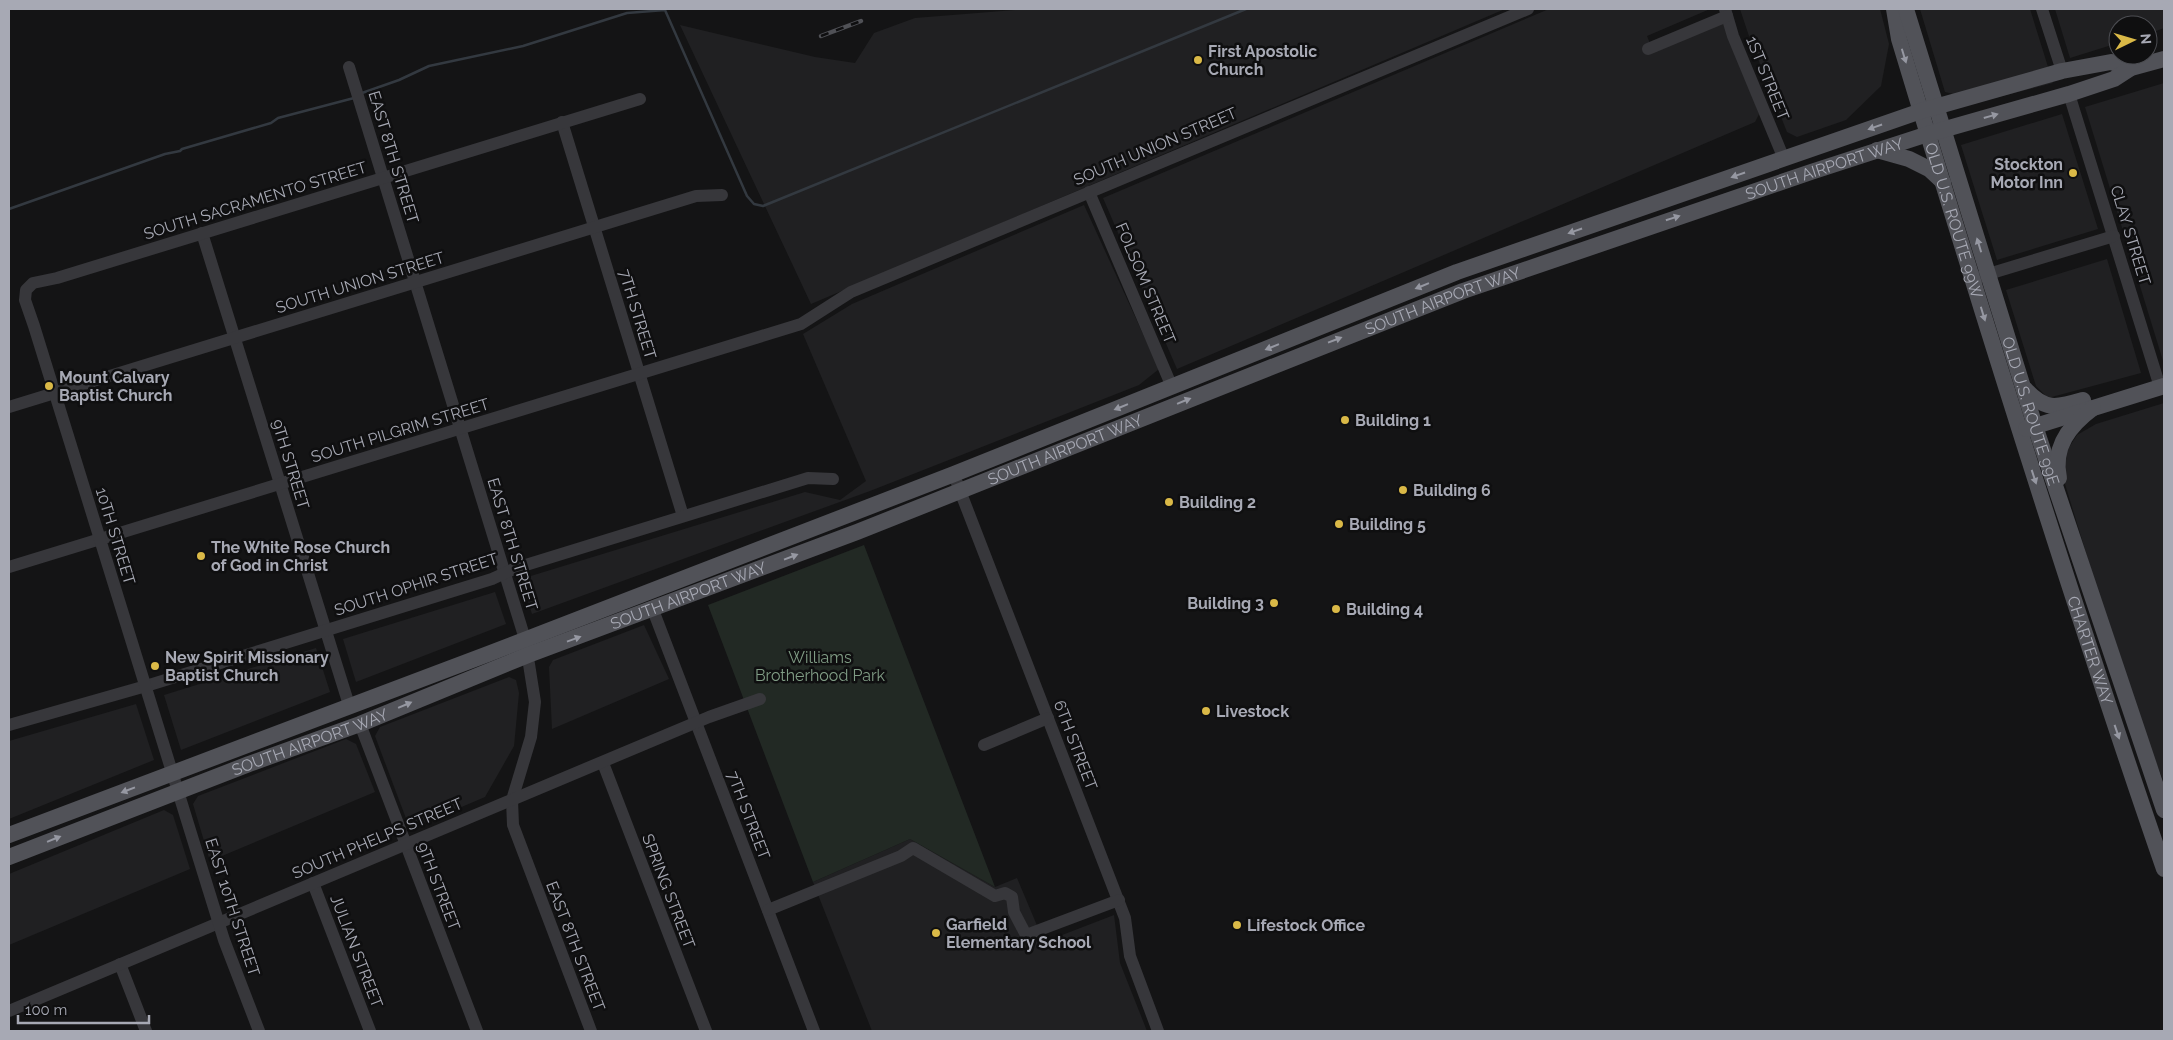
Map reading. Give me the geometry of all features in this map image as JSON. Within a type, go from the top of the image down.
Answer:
[{"type":"main road","name":"OLD U.S. ROUTE 99W","points":[[1894,9],[1899,39],[2020,431]]},
{"type":"main road","name":"OLD U.S. ROUTE 99E","points":[[1906,9],[2036,426],[2164,810]]},
{"type":"main road","name":"SOUTH AIRPORT WAY","points":[[9,835],[349,705],[526,647],[653,610],[960,491],[1463,290],[1806,173],[1944,129],[2069,94],[2114,79],[2131,68],[2164,59]]},
{"type":"main road","name":"SOUTH AIRPORT WAY","points":[[9,857],[360,724],[526,647],[1457,272],[1921,111],[2062,71],[2111,62],[2131,68]]},
{"type":"main road","points":[[2069,94],[2072,86],[2098,72],[2105,63]]},
{"type":"main road","points":[[2030,104],[2040,94],[2056,86],[2062,78],[2062,71]]},
{"type":"main road","points":[[1877,150],[1922,166],[1943,182]]},
{"type":"main road","points":[[1784,159],[1789,166],[1806,173]]},
{"type":"main road","points":[[2024,387],[2038,402],[2046,406],[2058,406],[2135,384],[2162,386]]},
{"type":"main road","points":[[2020,431],[2162,386]]},
{"type":"main road","points":[[2093,408],[2066,434],[2059,450],[2057,468],[2126,680],[2124,691]]},
{"type":"main road","name":"CHARTER WAY","points":[[2020,431],[2109,710],[2164,868]]},
{"type":"street","name":"SOUTH UNION STREET","points":[[800,324],[851,292],[1528,9]]},
{"type":"street","points":[[2042,9],[2062,71]]},
{"type":"street","points":[[1648,49],[1726,12]]},
{"type":"street","name":"1ST STREET","points":[[1726,12],[1733,36],[1784,159]]},
{"type":"street","name":"EAST 8TH STREET","points":[[349,67],[505,573],[526,647],[534,689],[534,722],[512,800],[516,834],[591,1031]]},
{"type":"street","name":"CLAY STREET","points":[[2069,94],[2162,386]]},
{"type":"street","name":"SOUTH SACRAMENTO STREET","points":[[26,290],[33,283],[640,99]]},
{"type":"street","name":"7TH STREET","points":[[562,122],[684,516]]},
{"type":"street","name":"FOLSOM STREET","points":[[1089,192],[1172,387]]},
{"type":"street","name":"SOUTH UNION STREET","points":[[9,407],[594,226],[696,196],[722,196]]},
{"type":"street","name":"9TH STREET","points":[[202,233],[349,705]]},
{"type":"street","points":[[1972,279],[2114,236]]},
{"type":"street","name":"10TH STREET","points":[[26,290],[25,300],[180,792]]},
{"type":"street","name":"SOUTH PILGRIM STREET","points":[[9,567],[800,324]]},
{"type":"street","name":"6TH STREET","points":[[954,474],[1126,918],[1130,956],[1158,1031]]},
{"type":"street","name":"SOUTH OPHIR STREET","points":[[9,725],[146,686],[325,631],[516,568],[808,478],[833,478]]},
{"type":"street","name":"7TH STREET","points":[[653,610],[814,1031]]},
{"type":"street","name":"SOUTH PHELPS STREET","points":[[9,1011],[744,703],[760,699]]},
{"type":"street","points":[[984,745],[1048,718]]},
{"type":"street","name":"9TH STREET","points":[[360,724],[477,1031]]},
{"type":"street","name":"SPRING STREET","points":[[602,763],[706,1031]]},
{"type":"street","name":"EAST 10TH STREET","points":[[180,792],[219,922],[259,1031]]},
{"type":"street","points":[[768,910],[901,856],[913,848],[995,896],[1005,893],[1012,897],[1014,912],[1026,935],[1119,900]]},
{"type":"street","name":"JULIAN STREET","points":[[313,883],[370,1031]]},
{"type":"street","points":[[120,964],[146,1031]]},
{"type":"shaded area","points":[[1026,9],[1505,9],[811,304],[680,25],[815,57],[855,63],[874,33],[915,18]]},
{"type":"shaded area","points":[[1549,9],[1710,9],[1647,36],[1651,46],[1723,16],[1759,114],[1755,122],[1177,369],[1103,198]]},
{"type":"shaded area","points":[[1740,9],[1880,9],[1889,44],[1881,86],[1846,120],[1797,137],[1787,132]]},
{"type":"shaded area","points":[[1920,9],[2030,9],[2053,83],[1983,101],[1945,92]]},
{"type":"shaded area","points":[[2055,9],[2164,9],[2164,28],[2158,30],[2158,15],[2108,15],[2108,46],[2070,58]]},
{"type":"shaded area","points":[[2164,83],[2164,364],[2085,107]]},
{"type":"shaded area","points":[[2062,114],[2098,229],[1997,260],[1961,145]]},
{"type":"shaded area","points":[[1084,205],[1159,369],[1139,385],[870,491],[532,614],[521,579],[805,492],[840,500],[866,481],[803,334],[852,304]]},
{"type":"shaded area","points":[[2107,259],[2141,373],[2048,398],[2036,386],[2006,290]]},
{"type":"shaded area","points":[[2164,403],[2164,782],[2134,710],[2065,484],[2065,454],[2077,435],[2096,424]]},
{"type":"shaded area","points":[[495,592],[506,624],[356,682],[343,639]]},
{"type":"shaded area","points":[[644,625],[669,679],[552,729],[549,667],[553,660]]},
{"type":"shaded area","points":[[316,648],[330,692],[181,750],[164,695]]},
{"type":"shaded area","points":[[509,677],[516,680],[519,693],[514,746],[485,797],[417,826],[407,821],[375,736],[380,727]]},
{"type":"shaded area","points":[[136,704],[154,760],[9,819],[9,741]]},
{"type":"shaded area","points":[[346,739],[356,744],[375,792],[210,861],[193,804],[198,796]]},
{"type":"shaded area","points":[[164,810],[173,815],[190,869],[9,945],[9,874]]},
{"type":"shaded area","name":"Garfield Elementary School","points":[[910,839],[995,887],[1017,878],[1044,942],[1114,915],[1120,963],[1147,1031],[872,1031],[813,882]]},
{"type":"green space","name":"Williams Brotherhood Park","points":[[864,545],[995,887],[910,839],[813,882],[708,605]]},
{"type":"waterway","points":[[362,93],[399,80],[429,66],[523,46],[627,13],[665,10],[747,196],[754,204],[763,206],[1246,9]]},
{"type":"waterway","points":[[9,209],[165,154],[271,123],[278,118],[354,98]]},
{"type":"railway","points":[[821,36],[861,21]]},
{"type":"place","name":"First Apostolic Church","points":[[1198,60]]},
{"type":"place","name":"Stockton Motor Inn","points":[[2073,173]]},
{"type":"place","name":"Mount Calvary Baptist Church","points":[[49,386]]},
{"type":"place","name":"Building 1","points":[[1345,420]]},
{"type":"place","name":"Building 6","points":[[1403,490]]},
{"type":"place","name":"Building 2","points":[[1169,502]]},
{"type":"place","name":"Building 5","points":[[1339,524]]},
{"type":"place","name":"The White Rose Church of God in Christ","points":[[201,556]]},
{"type":"place","name":"Building 3","points":[[1274,603]]},
{"type":"place","name":"Building 4","points":[[1336,609]]},
{"type":"place","name":"New Spirit Missionary Baptist Church","points":[[155,666]]},
{"type":"place","name":"Livestock","points":[[1206,711]]},
{"type":"place","name":"Lifestock Office","points":[[1237,925]]},
{"type":"place","name":"Garfield Elementary School","points":[[936,933]]}]
